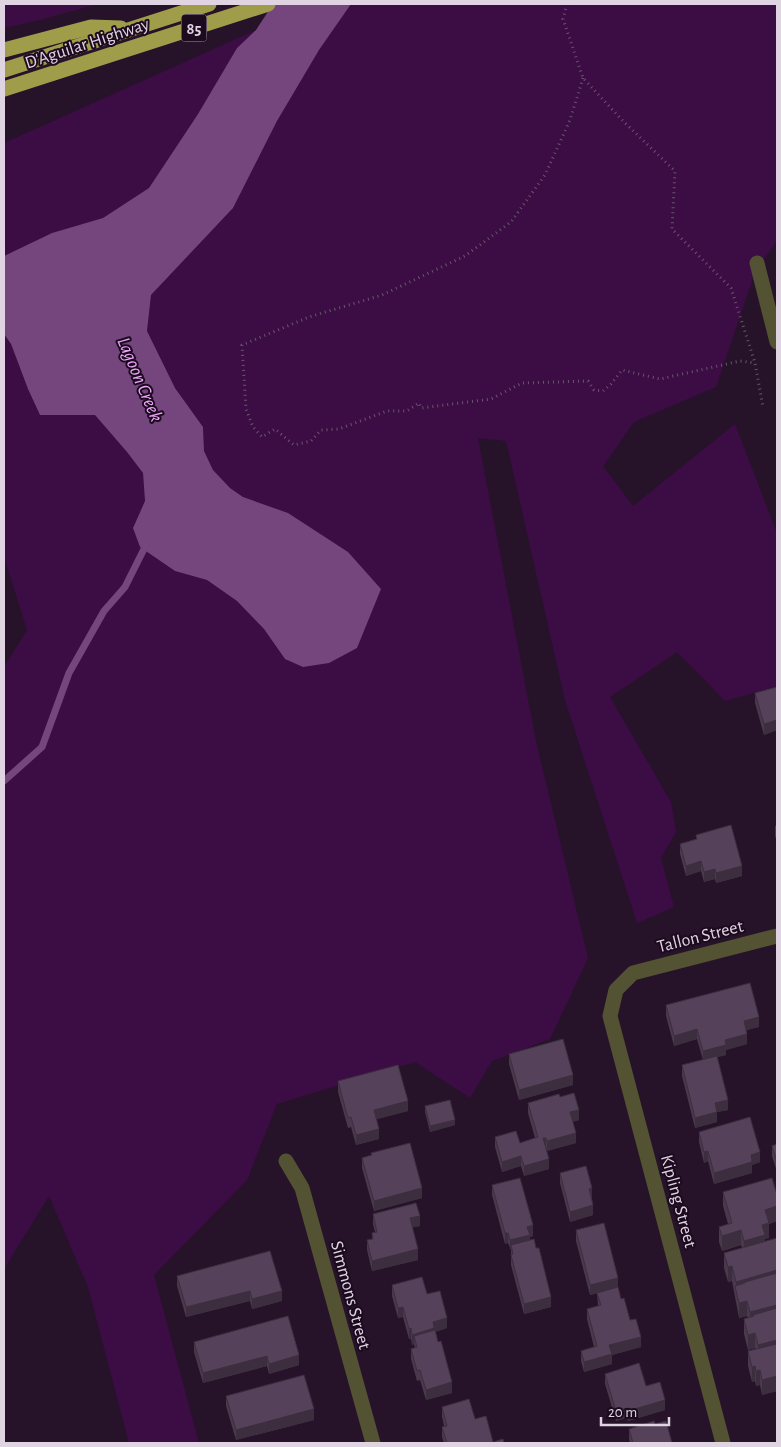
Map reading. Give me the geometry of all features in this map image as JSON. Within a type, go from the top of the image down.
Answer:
[{"type":"highway","name":"D'Aguilar Highway","points":[[4,70],[209,4]]},
{"type":"highway","name":"D'Aguilar Highway","points":[[4,89],[268,4]]},
{"type":"highway","points":[[4,50],[91,27],[133,28]]},
{"type":"street","points":[[757,263],[777,342]]},
{"type":"street","name":"Tallon Street","points":[[633,973],[777,936]]},
{"type":"street","name":"Kipling Street","points":[[633,973],[616,990],[610,1016],[724,1443]]},
{"type":"street","name":"Simmons Street","points":[[286,1161],[302,1188],[373,1443]]},
{"type":"path","points":[[567,4],[563,19],[583,78],[623,121],[674,170],[672,229],[731,288],[755,363],[763,407]]},
{"type":"path","points":[[583,78],[570,120],[546,175],[511,222],[465,256],[382,295],[309,317],[242,345],[246,409],[253,427],[262,437],[275,429],[294,445],[311,441],[321,430],[340,429],[387,411],[407,411],[419,403],[421,408],[491,399],[522,384],[588,381],[594,390],[603,390],[611,384],[622,370],[660,379],[740,361],[755,363]]},
{"type":"shaded area","points":[[4,4],[98,4],[4,28]]},
{"type":"shaded area","points":[[351,4],[777,4],[777,240],[754,275],[716,387],[634,422],[603,466],[633,506],[735,424],[777,533],[777,687],[725,701],[677,652],[610,697],[671,802],[676,832],[661,858],[674,907],[637,923],[565,700],[506,441],[478,438],[536,741],[588,958],[550,1039],[492,1061],[470,1098],[415,1062],[277,1104],[247,1180],[154,1275],[199,1443],[129,1443],[88,1287],[49,1196],[4,1269],[4,667],[27,630],[4,557],[4,334],[11,344],[40,415],[95,415],[143,473],[145,501],[133,528],[175,571],[207,580],[237,601],[264,629],[285,659],[288,513],[243,497],[230,488],[213,470],[204,451],[203,427],[175,388],[147,331],[151,295],[233,208],[277,121],[319,50]]},
{"type":"shaded area","points":[[256,30],[237,48],[198,114],[149,188],[103,218],[52,233],[4,256],[4,143]]},
{"type":"water","points":[[273,4],[351,4],[319,50],[277,121],[233,208],[151,295],[147,331],[175,388],[203,427],[204,451],[213,470],[230,488],[243,497],[288,513],[348,552],[381,589],[357,648],[329,663],[303,667],[285,659],[264,629],[237,601],[207,580],[175,571],[140,547],[133,528],[145,501],[143,473],[95,415],[40,415],[11,344],[4,334],[4,256],[52,233],[103,218],[149,188],[198,114],[237,48],[256,30]]},
{"type":"building","points":[[777,687],[777,720],[764,724],[755,693]]},
{"type":"building","points":[[731,825],[742,866],[716,873],[715,869],[704,872],[701,861],[686,866],[680,844],[697,839],[696,835]]},
{"type":"building","points":[[750,983],[759,1017],[744,1021],[747,1034],[725,1040],[726,1045],[703,1051],[697,1029],[674,1036],[666,1005]]},
{"type":"building","points":[[563,1039],[573,1075],[519,1090],[509,1054]]},
{"type":"building","points":[[717,1056],[728,1100],[715,1103],[717,1112],[695,1118],[682,1065]]},
{"type":"building","points":[[398,1065],[408,1101],[374,1110],[379,1129],[356,1135],[351,1117],[348,1118],[338,1081]]},
{"type":"building","points":[[574,1093],[579,1110],[570,1112],[576,1133],[547,1141],[546,1138],[543,1138],[549,1159],[524,1166],[521,1156],[502,1162],[495,1137],[516,1131],[520,1143],[538,1137],[528,1103],[559,1094],[560,1097]]},
{"type":"building","points":[[450,1100],[455,1120],[430,1126],[425,1106]]},
{"type":"building","points":[[750,1117],[760,1152],[751,1155],[752,1162],[714,1173],[708,1151],[704,1152],[699,1132]]},
{"type":"building","points":[[410,1143],[422,1188],[374,1201],[362,1158],[372,1155],[371,1153]]},
{"type":"building","points":[[777,1144],[777,1162],[772,1146]]},
{"type":"building","points":[[586,1166],[592,1188],[589,1189],[593,1205],[570,1212],[560,1173]]},
{"type":"building","points":[[520,1178],[533,1225],[527,1227],[530,1235],[510,1240],[508,1233],[505,1233],[492,1185]]},
{"type":"building","points":[[772,1178],[777,1195],[777,1206],[765,1210],[769,1223],[762,1225],[765,1235],[744,1241],[741,1230],[722,1236],[719,1227],[732,1223],[723,1192]]},
{"type":"building","points":[[416,1203],[420,1216],[410,1218],[418,1249],[372,1261],[367,1240],[373,1239],[372,1233],[377,1232],[373,1214]]},
{"type":"building","points":[[604,1223],[618,1278],[590,1285],[576,1230]]},
{"type":"building","points":[[777,1238],[777,1270],[736,1282],[732,1266],[728,1267],[724,1253]]},
{"type":"building","points":[[534,1239],[536,1248],[539,1248],[551,1297],[524,1304],[511,1255],[513,1254],[511,1245]]},
{"type":"building","points":[[270,1251],[282,1291],[252,1299],[250,1291],[186,1307],[177,1276]]},
{"type":"building","points":[[777,1273],[777,1305],[750,1312],[747,1301],[739,1303],[735,1286]]},
{"type":"building","points":[[422,1277],[427,1294],[440,1291],[447,1318],[433,1322],[434,1328],[412,1335],[403,1307],[398,1308],[392,1285]]},
{"type":"building","points":[[618,1287],[621,1299],[624,1298],[630,1320],[636,1319],[641,1337],[609,1345],[612,1354],[584,1362],[581,1351],[597,1346],[587,1309],[601,1305],[597,1293]]},
{"type":"building","points":[[777,1308],[777,1340],[758,1345],[755,1333],[748,1335],[744,1319]]},
{"type":"building","points":[[288,1316],[299,1355],[269,1364],[267,1356],[203,1373],[194,1342]]},
{"type":"building","points":[[435,1330],[438,1342],[441,1341],[452,1382],[426,1390],[420,1370],[417,1371],[411,1349],[417,1347],[414,1336]]},
{"type":"building","points":[[777,1344],[777,1376],[762,1380],[760,1370],[756,1371],[755,1366],[752,1367],[748,1351]]},
{"type":"building","points":[[639,1363],[646,1386],[660,1382],[665,1400],[628,1411],[627,1408],[616,1411],[605,1374]]},
{"type":"building","points":[[304,1375],[314,1409],[236,1430],[226,1396]]},
{"type":"building","points":[[469,1399],[475,1419],[486,1416],[493,1442],[503,1439],[504,1443],[447,1443],[442,1427],[447,1426],[442,1407]]},
{"type":"building","points":[[654,1421],[655,1424],[666,1421],[672,1443],[633,1443],[629,1429]]},
{"type":"waterway","name":"Lagoon Creek","points":[[4,781],[42,747],[69,673],[104,611],[125,587],[148,541]]}]
